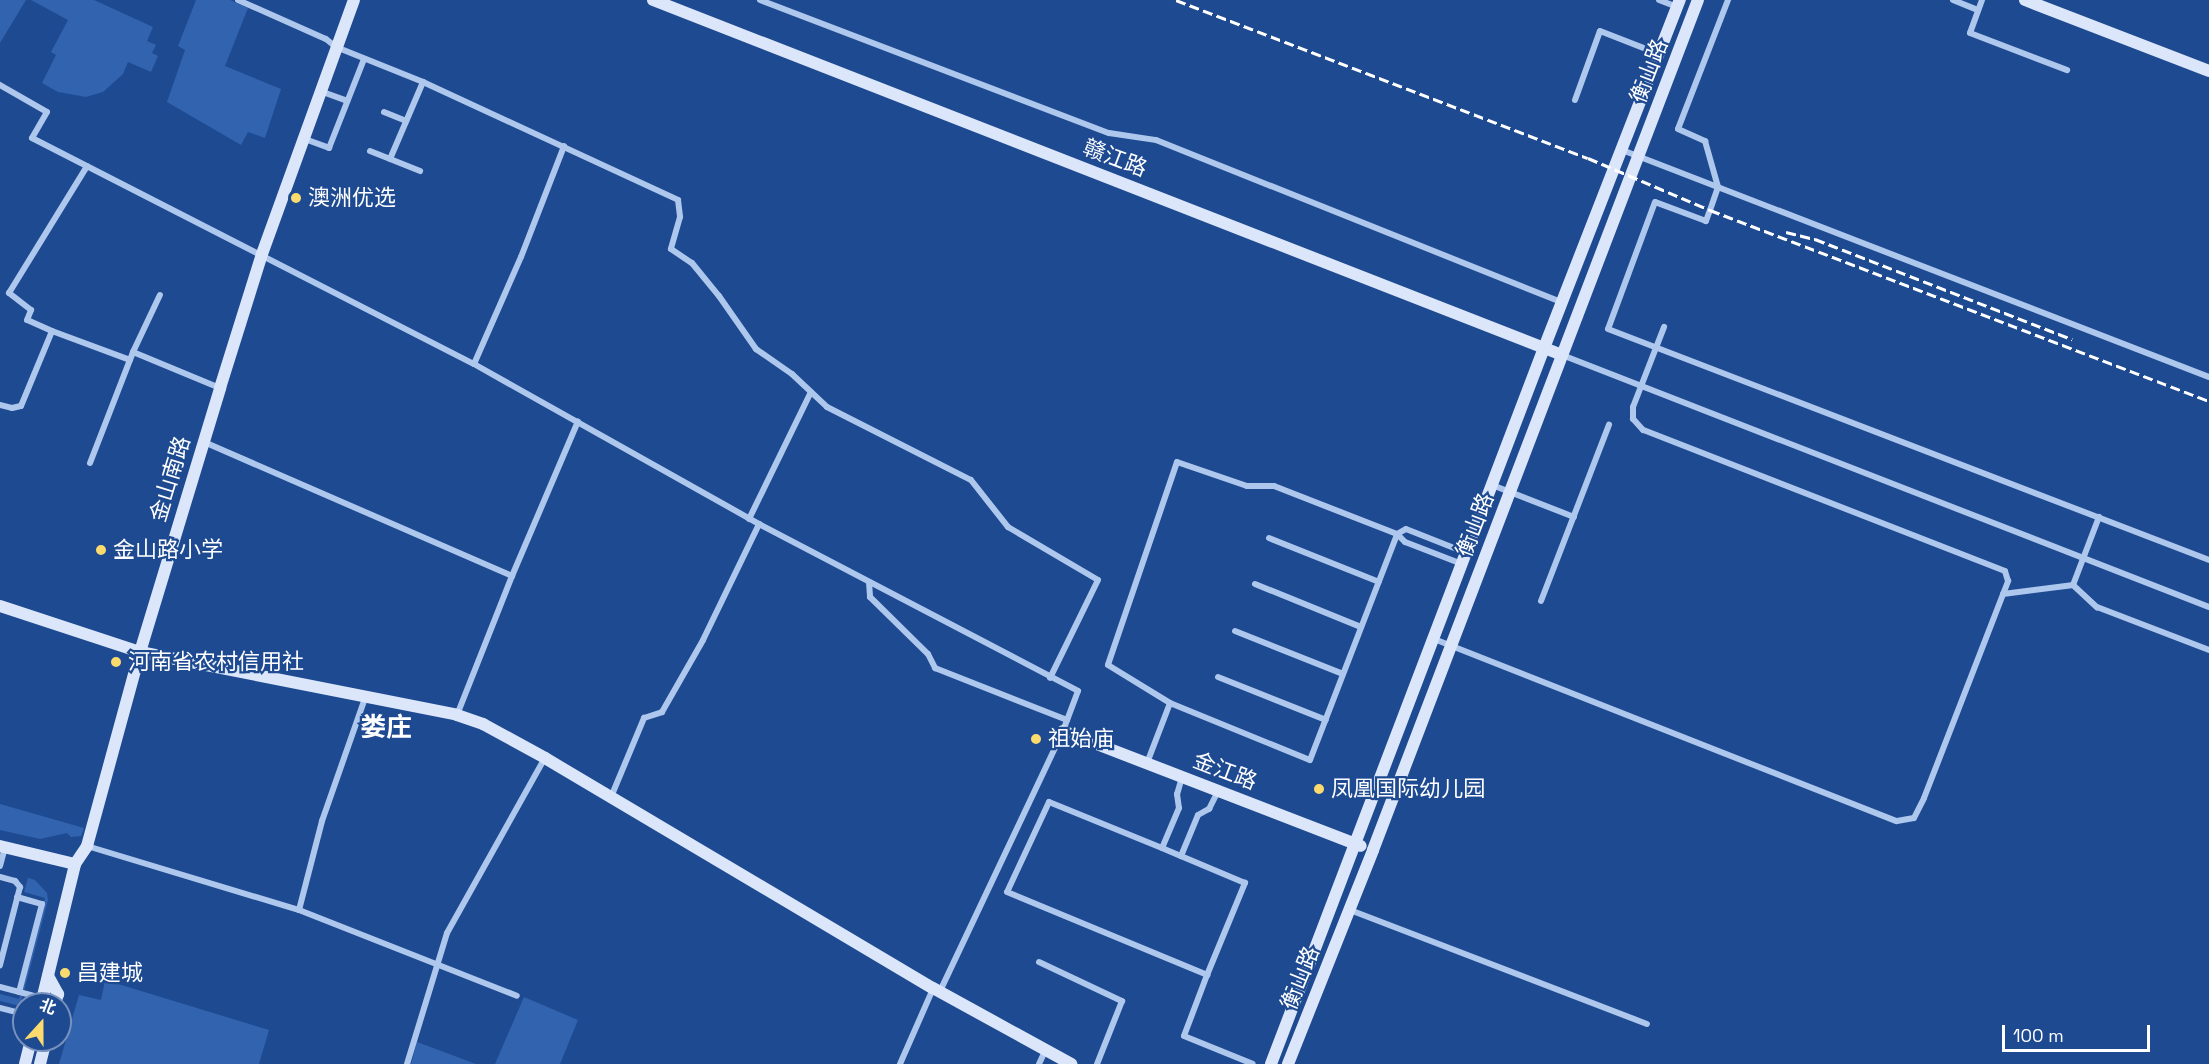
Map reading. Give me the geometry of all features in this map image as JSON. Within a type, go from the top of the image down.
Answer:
[{"type":"street","points":[[238,0],[326,39],[336,47],[423,82],[678,200],[680,218],[670,249],[692,263],[719,296],[756,349],[792,374],[827,407],[971,480],[1008,527],[1098,580],[1050,678]]},
{"type":"street","name":"金山南路","points":[[44,992],[75,864],[87,846],[140,652],[203,442],[262,254],[302,138],[354,0]]},
{"type":"street","name":"赣江路","points":[[653,0],[1562,355]]},
{"type":"street","points":[[760,0],[1109,133],[1155,140],[1562,302]]},
{"type":"street","points":[[1659,0],[1679,4]]},
{"type":"street","name":"衡山路","points":[[1288,1064],[1350,910],[1698,0]]},
{"type":"street","points":[[1728,0],[1678,129],[1705,141],[1718,187],[1706,221],[1655,202],[1608,329],[2209,560]]},
{"type":"street","points":[[1953,0],[1978,10]]},
{"type":"street","points":[[1982,0],[1970,33],[2067,70]]},
{"type":"street","points":[[2025,0],[2209,71]]},
{"type":"street","name":"衡山路","points":[[1271,1064],[1544,348],[1679,4]]},
{"type":"street","points":[[1575,100],[1600,31],[1659,54]]},
{"type":"street","points":[[302,138],[329,148],[364,58]]},
{"type":"street","points":[[390,159],[423,82]]},
{"type":"street","points":[[0,85],[46,112],[32,138],[474,364],[749,519],[1078,691],[1065,725],[900,1064]]},
{"type":"street","points":[[320,90],[347,101]]},
{"type":"street","points":[[384,112],[406,121]]},
{"type":"street","points":[[474,364],[521,257],[564,146]]},
{"type":"street","points":[[1621,150],[2209,377]]},
{"type":"street","points":[[370,151],[420,171]]},
{"type":"street","points":[[87,166],[9,293],[32,310],[27,320],[130,360]]},
{"type":"street","points":[[90,463],[133,352],[160,295]]},
{"type":"street","points":[[1434,639],[1897,821],[1914,818],[1924,798],[2008,581],[2005,572],[1643,430],[1633,419],[1633,407],[1664,327]]},
{"type":"street","points":[[0,405],[12,408],[21,406],[52,331]]},
{"type":"street","points":[[133,352],[220,388]]},
{"type":"street","points":[[1562,355],[2209,608]]},
{"type":"street","points":[[749,519],[811,392]]},
{"type":"street","points":[[457,715],[512,576],[578,421]]},
{"type":"street","points":[[1541,602],[1609,425]]},
{"type":"street","points":[[203,442],[512,576]]},
{"type":"street","points":[[1465,558],[1404,542],[1397,534],[1274,486],[1247,486],[1177,462],[1108,665],[1170,703],[1310,760],[1397,534],[1406,529],[1465,558]]},
{"type":"street","points":[[1492,485],[1574,517]]},
{"type":"street","points":[[2073,585],[2099,518]]},
{"type":"street","points":[[611,797],[644,718],[662,712],[702,640],[759,524]]},
{"type":"street","points":[[1269,538],[1379,582]]},
{"type":"street","points":[[869,582],[870,597],[928,654],[935,668],[1065,725]]},
{"type":"street","points":[[1255,584],[1361,627]]},
{"type":"street","points":[[2003,594],[2073,585],[2097,607],[2209,650]]},
{"type":"street","points":[[0,606],[140,652],[457,715],[483,724],[545,758],[936,990],[1071,1064]]},
{"type":"street","points":[[1235,632],[1343,674]]},
{"type":"street","points":[[1218,677],[1326,720]]},
{"type":"street","points":[[299,910],[322,821],[365,698]]},
{"type":"street","points":[[1147,763],[1170,703]]},
{"type":"street","name":"金江路","points":[[1065,725],[1147,763],[1373,850]]},
{"type":"street","points":[[407,1064],[447,933],[545,758]]},
{"type":"street","points":[[1162,848],[1179,808],[1177,794],[1182,777]]},
{"type":"street","points":[[1181,856],[1198,815],[1209,809],[1218,790]]},
{"type":"street","points":[[1207,975],[1007,892],[1048,802],[1245,883],[1184,1036],[1253,1064]]},
{"type":"street","points":[[87,846],[299,910],[517,996]]},
{"type":"street","points":[[0,866],[3,847],[75,864]]},
{"type":"street","points":[[0,877],[19,884],[0,961]]},
{"type":"street","points":[[0,987],[19,992],[42,904],[17,897]]},
{"type":"street","points":[[1350,910],[1647,1024]]},
{"type":"street","points":[[1039,962],[1122,1001],[1097,1064]]},
{"type":"street","points":[[48,976],[57,992]]},
{"type":"street","points":[[1040,1064],[1045,1051]]},
{"type":"shaded area","points":[[0,0],[26,0],[0,43]]},
{"type":"shaded area","points":[[31,0],[94,0],[153,27],[147,41],[156,45],[152,53],[158,56],[151,72],[128,62],[123,74],[103,92],[86,97],[58,92],[42,83],[56,55],[51,52],[68,20]]},
{"type":"shaded area","points":[[196,0],[230,0],[248,8],[225,66],[281,89],[265,138],[248,132],[241,145],[167,102],[185,50],[178,46]]},
{"type":"shaded area","points":[[0,804],[84,828],[81,836],[71,837],[67,833],[40,839],[0,830]]},
{"type":"shaded area","points":[[0,869],[35,880],[47,893],[48,900],[24,992],[21,992],[45,898],[24,892],[28,878]]},
{"type":"shaded area","points":[[105,980],[269,1030],[259,1064],[59,1064],[62,1052],[72,1052],[72,1019],[79,995],[101,1000]]},
{"type":"shaded area","points":[[0,994],[12,997],[12,1004],[0,1001]]},
{"type":"shaded area","points":[[524,997],[578,1020],[560,1064],[495,1064]]},
{"type":"shaded area","points":[[417,1042],[476,1064],[411,1064]]},
{"type":"railway","points":[[1176,0],[1588,158],[1710,210],[2209,401]]},
{"type":"railway","points":[[1786,232],[1815,239],[2072,339]]},
{"type":"place","name":"澳洲优选","points":[[296,198]]},
{"type":"place","name":"金山路小学","points":[[101,550]]},
{"type":"place","name":"河南省农村信用社","points":[[116,662]]},
{"type":"place","name":"祖始庙","points":[[1036,739]]},
{"type":"place","name":"凤凰国际幼儿园","points":[[1319,789]]},
{"type":"place","name":"昌建城","points":[[65,973]]},
{"type":"district","name":"娄庄","points":[[386,728]]}]
